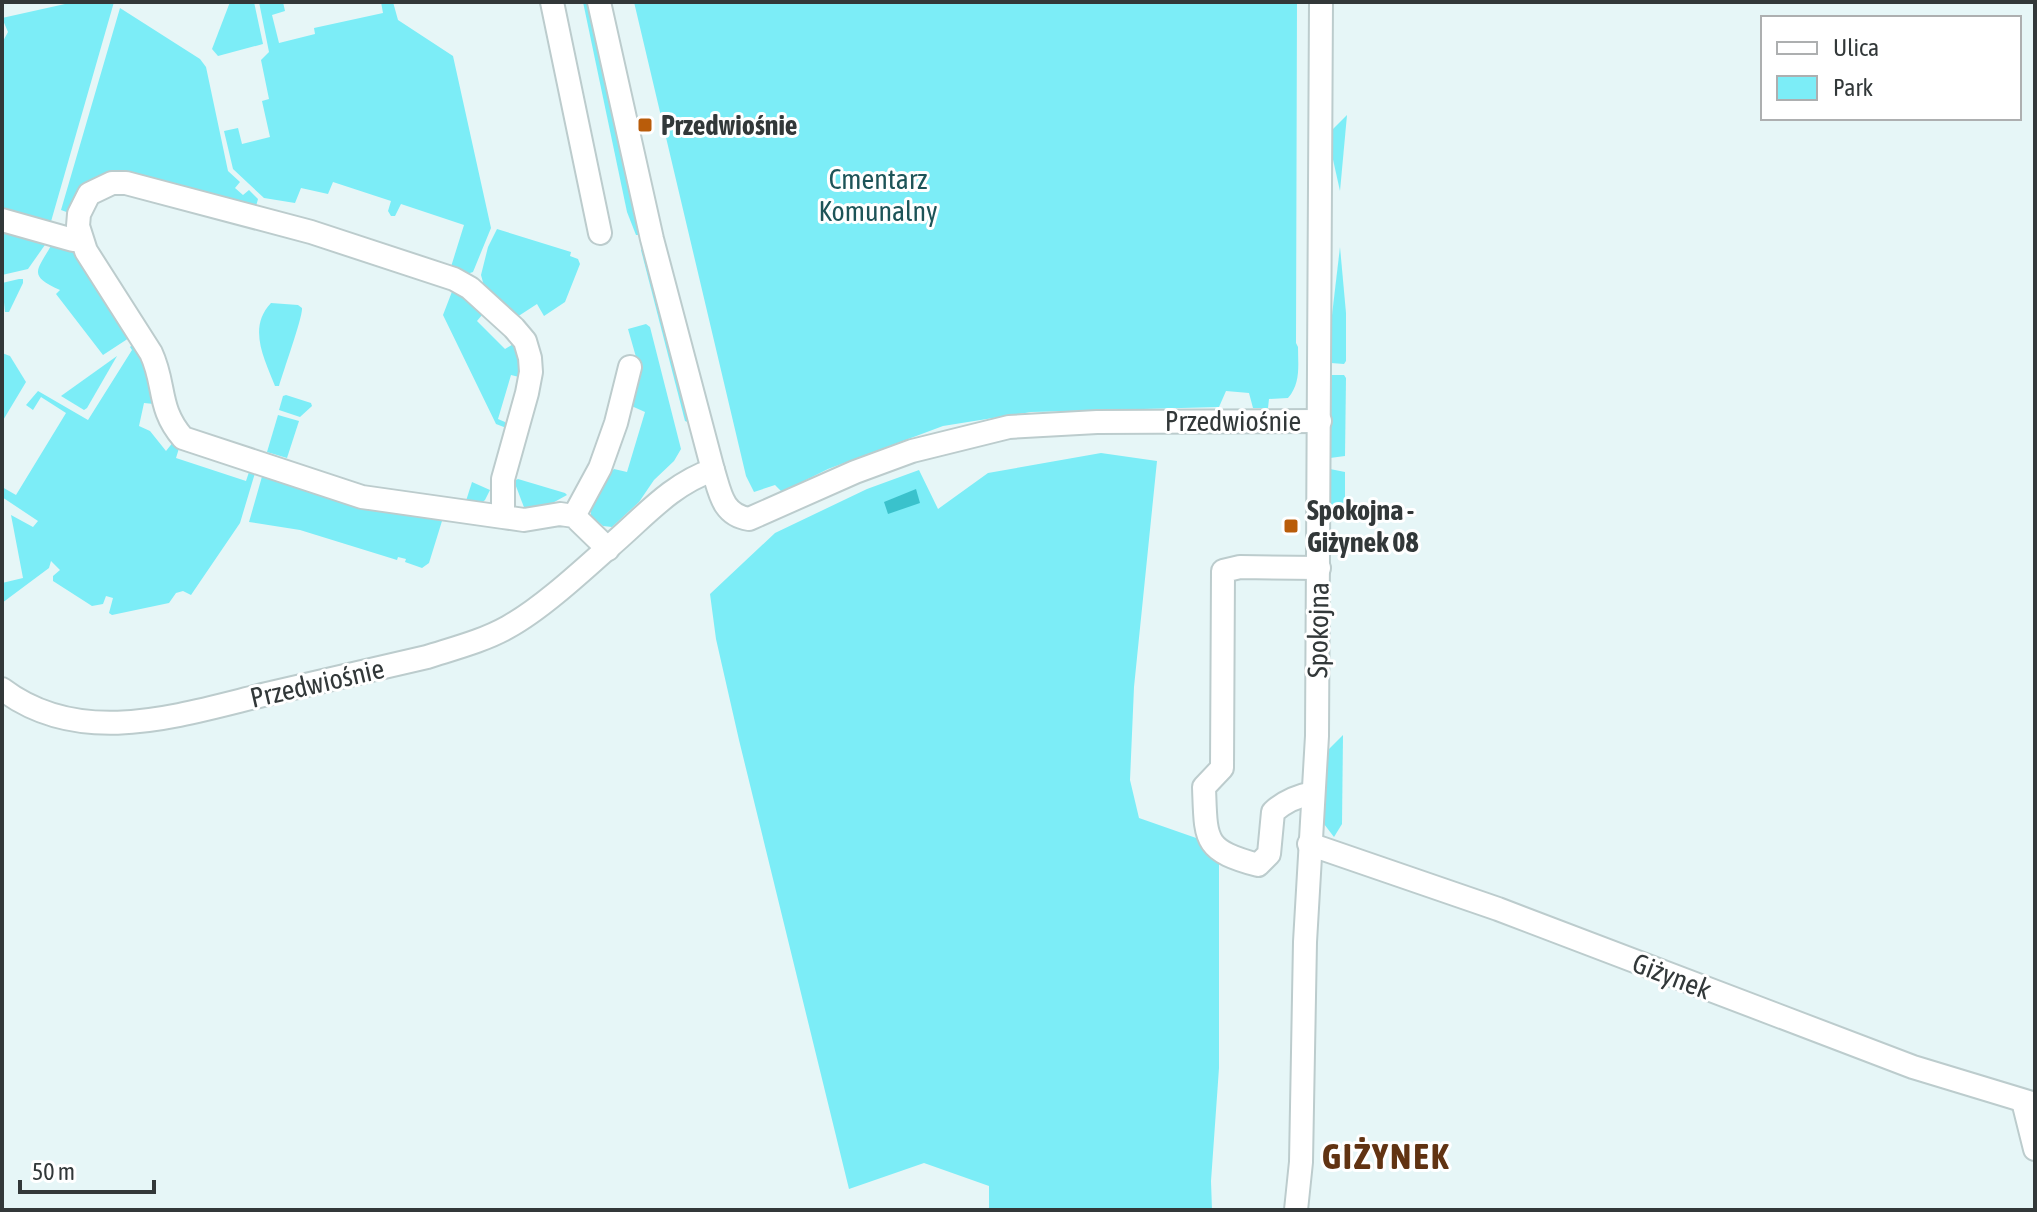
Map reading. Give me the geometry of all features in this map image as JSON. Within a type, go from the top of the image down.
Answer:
[{"type":"street","points":[[552,2],[600,233]]},
{"type":"street","name":"Przedwiośnie","points":[[599,2],[652,239],[713,470],[724,505],[731,514],[749,519],[855,472],[912,451],[1009,427],[1097,422],[1320,421]]},
{"type":"street","name":"Spokojna","points":[[1296,1210],[1301,1162],[1309,844],[1317,736],[1321,2]]},
{"type":"street","points":[[503,517],[503,479],[527,393],[530,358],[525,341],[470,288],[454,279],[311,232],[126,183],[112,183],[89,194],[79,214],[81,239],[151,353],[160,372],[167,417],[183,438],[362,497],[524,520],[560,514],[574,516],[608,549]]},
{"type":"street","points":[[2,220],[73,240],[81,239]]},
{"type":"street","points":[[574,516],[600,468],[616,423],[630,367]]},
{"type":"street","name":"Przedwiośnie","points":[[2,689],[32,706],[73,719],[92,723],[151,721],[471,644],[510,626],[608,549],[674,489],[691,477],[713,470]]},
{"type":"street","points":[[1313,793],[1298,795],[1273,812],[1269,854],[1258,865],[1217,850],[1205,826],[1204,787],[1222,768],[1223,571],[1240,567],[1319,568]]},
{"type":"street","name":"Giżynek","points":[[1309,844],[1498,909],[1913,1067],[2029,1103]]},
{"type":"street","points":[[2029,1103],[2035,1149]]},
{"type":"green space","points":[[74,2],[114,2],[50,225],[2,211],[2,43],[8,32],[2,18]]},
{"type":"green space","points":[[230,2],[254,2],[263,44],[218,56],[212,49]]},
{"type":"green space","points":[[259,2],[283,2],[285,11],[272,15],[279,43],[315,34],[314,28],[383,13],[381,2],[393,2],[398,20],[453,56],[491,228],[473,272],[464,275],[450,270],[464,225],[401,204],[395,216],[391,216],[388,211],[391,201],[333,182],[328,194],[301,188],[295,203],[264,198],[233,169],[224,131],[238,128],[242,144],[270,137],[262,101],[269,99],[261,60],[269,52]]},
{"type":"green space","points":[[583,2],[589,2],[641,235],[636,235],[627,212]]},
{"type":"green space","name":"Cmentarz Komunalny","points":[[634,2],[1297,2],[1298,367],[1292,392],[1288,398],[1269,399],[1268,408],[1253,408],[1249,393],[1226,391],[1219,407],[1031,412],[943,426],[828,469],[782,492],[775,485],[754,492],[746,476]]},
{"type":"green space","points":[[120,8],[200,59],[206,67],[228,171],[240,182],[235,188],[243,195],[249,190],[258,199],[255,210],[124,177],[72,214],[61,210]]},
{"type":"green space","points":[[1347,115],[1340,191],[1332,155],[1332,130]]},
{"type":"green space","points":[[2,229],[47,242],[28,269],[2,275]]},
{"type":"green space","points":[[497,229],[571,252],[570,256],[578,259],[580,264],[565,302],[544,316],[537,304],[517,317],[484,286],[481,275],[488,247]]},
{"type":"green space","points":[[52,244],[79,252],[151,367],[154,404],[144,403],[139,426],[150,431],[166,451],[174,441],[180,445],[176,458],[246,481],[249,472],[255,473],[240,523],[191,595],[183,591],[176,593],[169,603],[112,615],[109,613],[113,598],[106,596],[103,604],[92,606],[53,581],[53,576],[60,570],[51,561],[49,568],[2,603],[2,583],[23,578],[11,515],[33,527],[38,521],[2,497],[2,487],[16,495],[66,413],[41,397],[33,410],[26,405],[38,391],[88,420],[133,344],[129,338],[103,355],[56,294],[60,290],[39,276],[39,266]]},
{"type":"green space","points":[[644,247],[690,423],[685,421],[641,250]]},
{"type":"green space","points":[[1340,247],[1346,313],[1344,364],[1331,363],[1332,315]]},
{"type":"green space","points":[[23,279],[23,283],[9,312],[5,312],[2,283]]},
{"type":"green space","points":[[453,289],[482,307],[482,315],[477,321],[505,349],[515,343],[525,370],[519,377],[511,375],[498,419],[505,422],[509,429],[496,424],[443,315]]},
{"type":"green space","points":[[271,303],[302,308],[279,386],[275,386],[260,344],[260,323]]},
{"type":"green space","points":[[646,324],[650,327],[681,449],[639,502],[612,527],[603,526],[591,516],[594,495],[614,469],[627,472],[645,412],[627,404],[638,364],[628,329]]},
{"type":"green space","points":[[2,353],[10,356],[26,382],[2,422]]},
{"type":"green space","points":[[117,356],[87,408],[84,410],[61,396]]},
{"type":"green space","points":[[1331,375],[1344,375],[1346,378],[1345,456],[1330,458]]},
{"type":"green space","points":[[286,395],[312,406],[300,417],[279,410]]},
{"type":"green space","points":[[278,415],[299,421],[287,458],[267,452]]},
{"type":"green space","points":[[1101,453],[1157,461],[1134,687],[1130,780],[1139,818],[1219,846],[1219,1068],[1211,1181],[1212,1210],[989,1210],[989,1186],[924,1163],[849,1189],[739,740],[716,639],[710,594],[775,533],[867,489],[919,470],[938,509],[988,473]]},
{"type":"green space","points":[[1330,469],[1345,472],[1345,503],[1332,517],[1330,515]]},
{"type":"green space","points":[[263,473],[439,517],[442,521],[429,563],[422,568],[405,562],[406,559],[398,557],[397,560],[300,530],[249,522]]},
{"type":"green space","points":[[518,479],[567,495],[538,511],[525,510],[514,481]]},
{"type":"green space","points":[[472,482],[490,490],[478,506],[465,504]]},
{"type":"green space","points":[[1343,735],[1342,824],[1334,837],[1324,824],[1327,751]]},
{"type":"shaded area","points":[[916,489],[920,503],[888,514],[884,502]]},
{"type":"place","name":"Przedwiośnie","points":[[645,125]]},
{"type":"place","name":"Spokojna - Giżynek 08","points":[[1291,526]]},
{"type":"district","name":"GIŻYNEK","points":[[1386,1156]]}]
